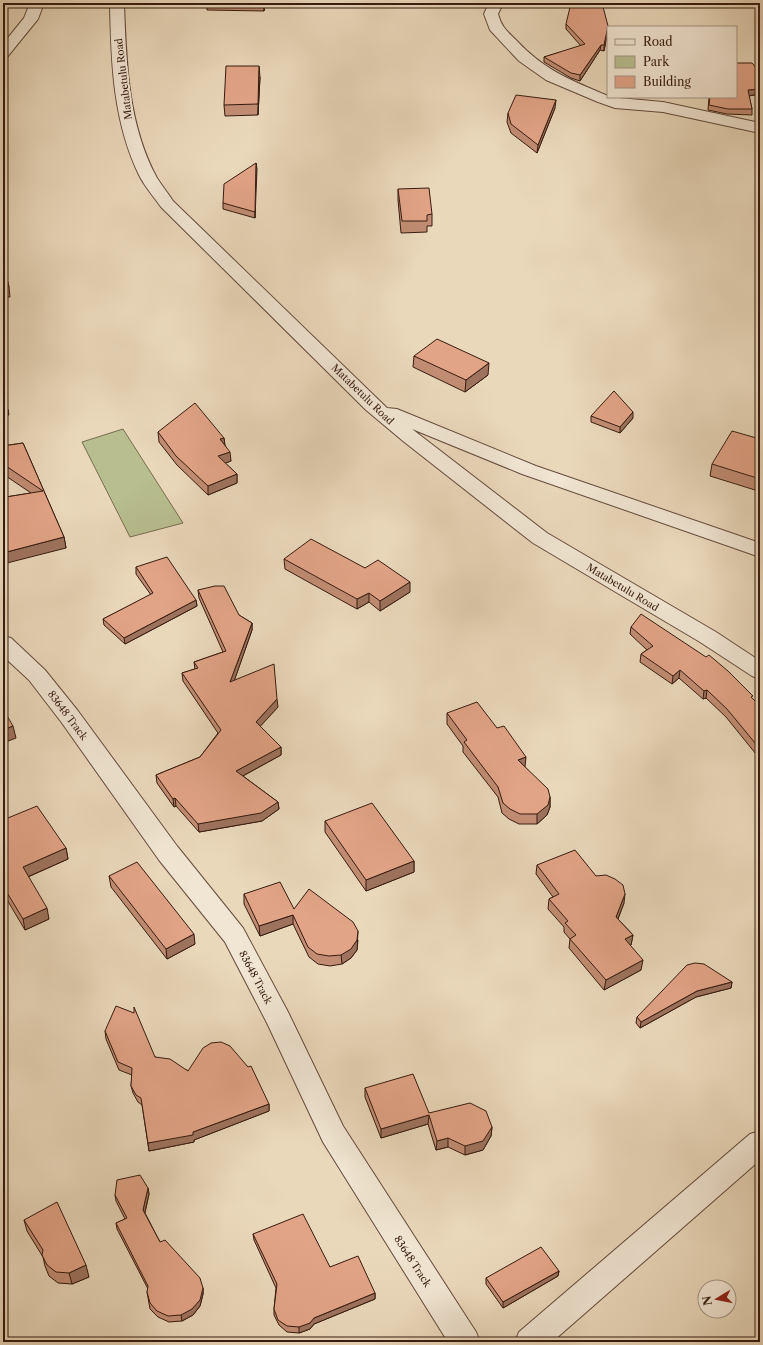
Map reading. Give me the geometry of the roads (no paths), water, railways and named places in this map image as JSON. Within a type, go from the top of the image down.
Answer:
[{"type":"street","points":[[3,53],[31,19],[37,3]]},
{"type":"street","name":"Matabetulu Road","points":[[117,3],[118,38],[126,119],[148,177],[168,204],[373,406],[410,438],[540,538],[708,637],[760,671]]},
{"type":"street","points":[[496,3],[492,14],[495,26],[524,58],[551,77],[615,103],[663,107],[760,128]]},
{"type":"street","points":[[373,406],[529,470],[760,550]]},
{"type":"street","name":"83648 Track","points":[[3,643],[37,676],[70,717],[168,853],[234,934],[279,1020],[333,1134],[465,1342]]},
{"type":"street","points":[[530,1342],[760,1143]]}]
